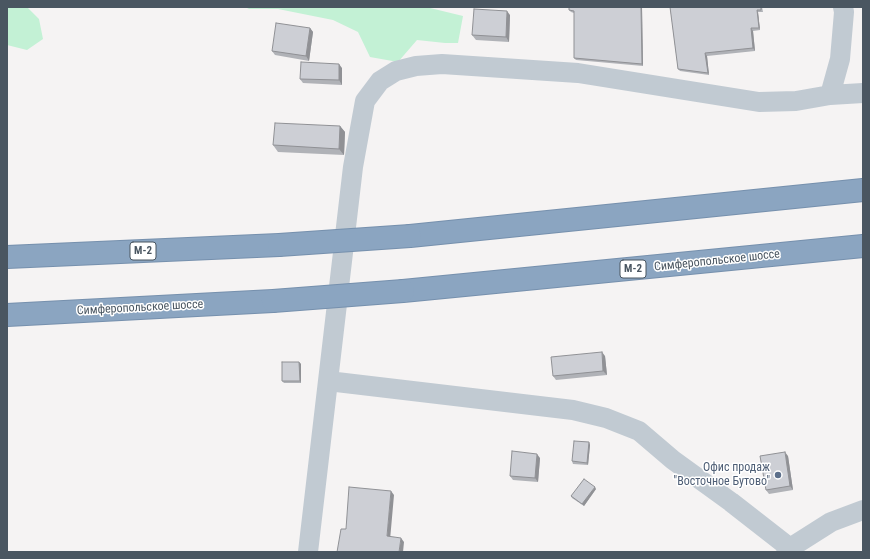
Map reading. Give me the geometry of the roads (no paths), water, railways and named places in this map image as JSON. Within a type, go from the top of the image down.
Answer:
[{"type":"highway","name":"М-2","points":[[7,257],[279,246],[410,236],[863,190]]},
{"type":"highway","name":"Симферопольское шоссе","points":[[7,315],[273,301],[403,291],[863,246]]},
{"type":"street","points":[[830,95],[840,59],[844,12],[843,7]]},
{"type":"street","points":[[308,552],[353,167],[365,101],[380,81],[396,71],[416,66],[442,64],[578,73],[759,102],[796,101],[830,95],[863,93]]},
{"type":"street","points":[[328,381],[573,410],[606,418],[639,431],[673,460],[731,502],[788,550],[831,522],[863,510]]},
{"type":"place","name":"Офис продаж \"Восточное Бутово\"","points":[[778,475]]}]
